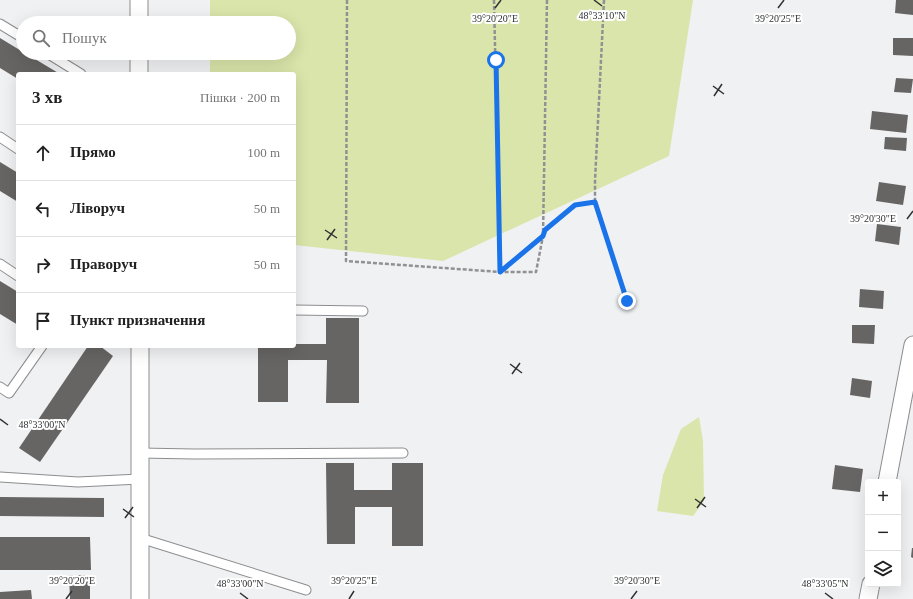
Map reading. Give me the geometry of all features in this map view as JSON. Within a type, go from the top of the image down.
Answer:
[{"type":"street","points":[[139,0],[139,16]]},
{"type":"street","points":[[139,60],[139,72]]},
{"type":"street","points":[[888,479],[913,344]]},
{"type":"street","points":[[140,348],[140,599]]},
{"type":"street","points":[[868,599],[870,587]]},
{"type":"lane","points":[[0,24],[16,34]]},
{"type":"lane","points":[[58,60],[78,72]]},
{"type":"lane","points":[[0,137],[16,148]]},
{"type":"lane","points":[[0,264],[16,275]]},
{"type":"lane","points":[[296,310],[363,311]]},
{"type":"lane","points":[[0,387],[9,393],[41,348]]},
{"type":"lane","points":[[140,453],[402,453]]},
{"type":"lane","points":[[0,477],[78,482],[140,479]]},
{"type":"lane","points":[[140,538],[306,590]]},
{"type":"path","points":[[347,0],[346,261],[500,272],[536,272],[545,230],[575,205],[595,202]]},
{"type":"path","points":[[494,0],[500,272]]},
{"type":"path","points":[[500,272],[543,236],[547,0]]},
{"type":"path","points":[[604,0],[595,202],[627,301]]},
{"type":"green space","points":[[210,0],[693,0],[669,156],[443,261],[296,245],[296,72],[210,72],[210,60],[296,60],[296,16],[210,16]]},
{"type":"green space","points":[[699,417],[703,441],[704,501],[693,516],[657,511],[663,475],[681,429]]},
{"type":"building","points":[[896,0],[913,0],[913,15],[895,13]]},
{"type":"building","points":[[0,38],[16,48],[16,60],[37,60],[57,72],[16,72],[16,78],[0,68]]},
{"type":"building","points":[[893,38],[913,38],[913,56],[893,55]]},
{"type":"building","points":[[896,78],[913,79],[911,93],[894,92]]},
{"type":"building","points":[[872,111],[908,115],[906,133],[870,129]]},
{"type":"building","points":[[885,137],[907,138],[906,151],[884,149]]},
{"type":"building","points":[[0,162],[16,172],[16,201],[0,191]]},
{"type":"building","points":[[879,182],[906,186],[903,205],[876,201]]},
{"type":"building","points":[[877,224],[901,227],[899,245],[875,241]]},
{"type":"building","points":[[0,281],[16,291],[16,324],[0,314]]},
{"type":"building","points":[[860,289],[884,291],[883,309],[859,307]]},
{"type":"building","points":[[326,318],[359,318],[359,403],[326,403],[327,360],[288,360],[288,402],[258,402],[258,348],[296,348],[296,344],[326,344]]},
{"type":"building","points":[[852,325],[875,325],[874,344],[852,343]]},
{"type":"building","points":[[87,348],[103,348],[113,356],[40,462],[19,448]]},
{"type":"building","points":[[852,378],[872,381],[870,398],[850,395]]},
{"type":"building","points":[[326,463],[354,463],[354,490],[392,490],[392,463],[423,463],[423,546],[392,546],[392,507],[355,507],[355,544],[327,544]]},
{"type":"building","points":[[835,465],[863,469],[860,492],[832,489]]},
{"type":"building","points":[[0,497],[104,498],[104,517],[0,516]]},
{"type":"building","points":[[0,537],[90,537],[91,570],[0,570]]},
{"type":"building","points":[[913,548],[913,558],[911,557]]},
{"type":"building","points":[[69,575],[90,575],[90,599],[70,599]]},
{"type":"building","points":[[31,590],[32,599],[0,599],[0,592]]},
{"type":"route","points":[[496,60],[500,272],[543,236],[545,230],[575,205],[595,202],[627,301]]}]
